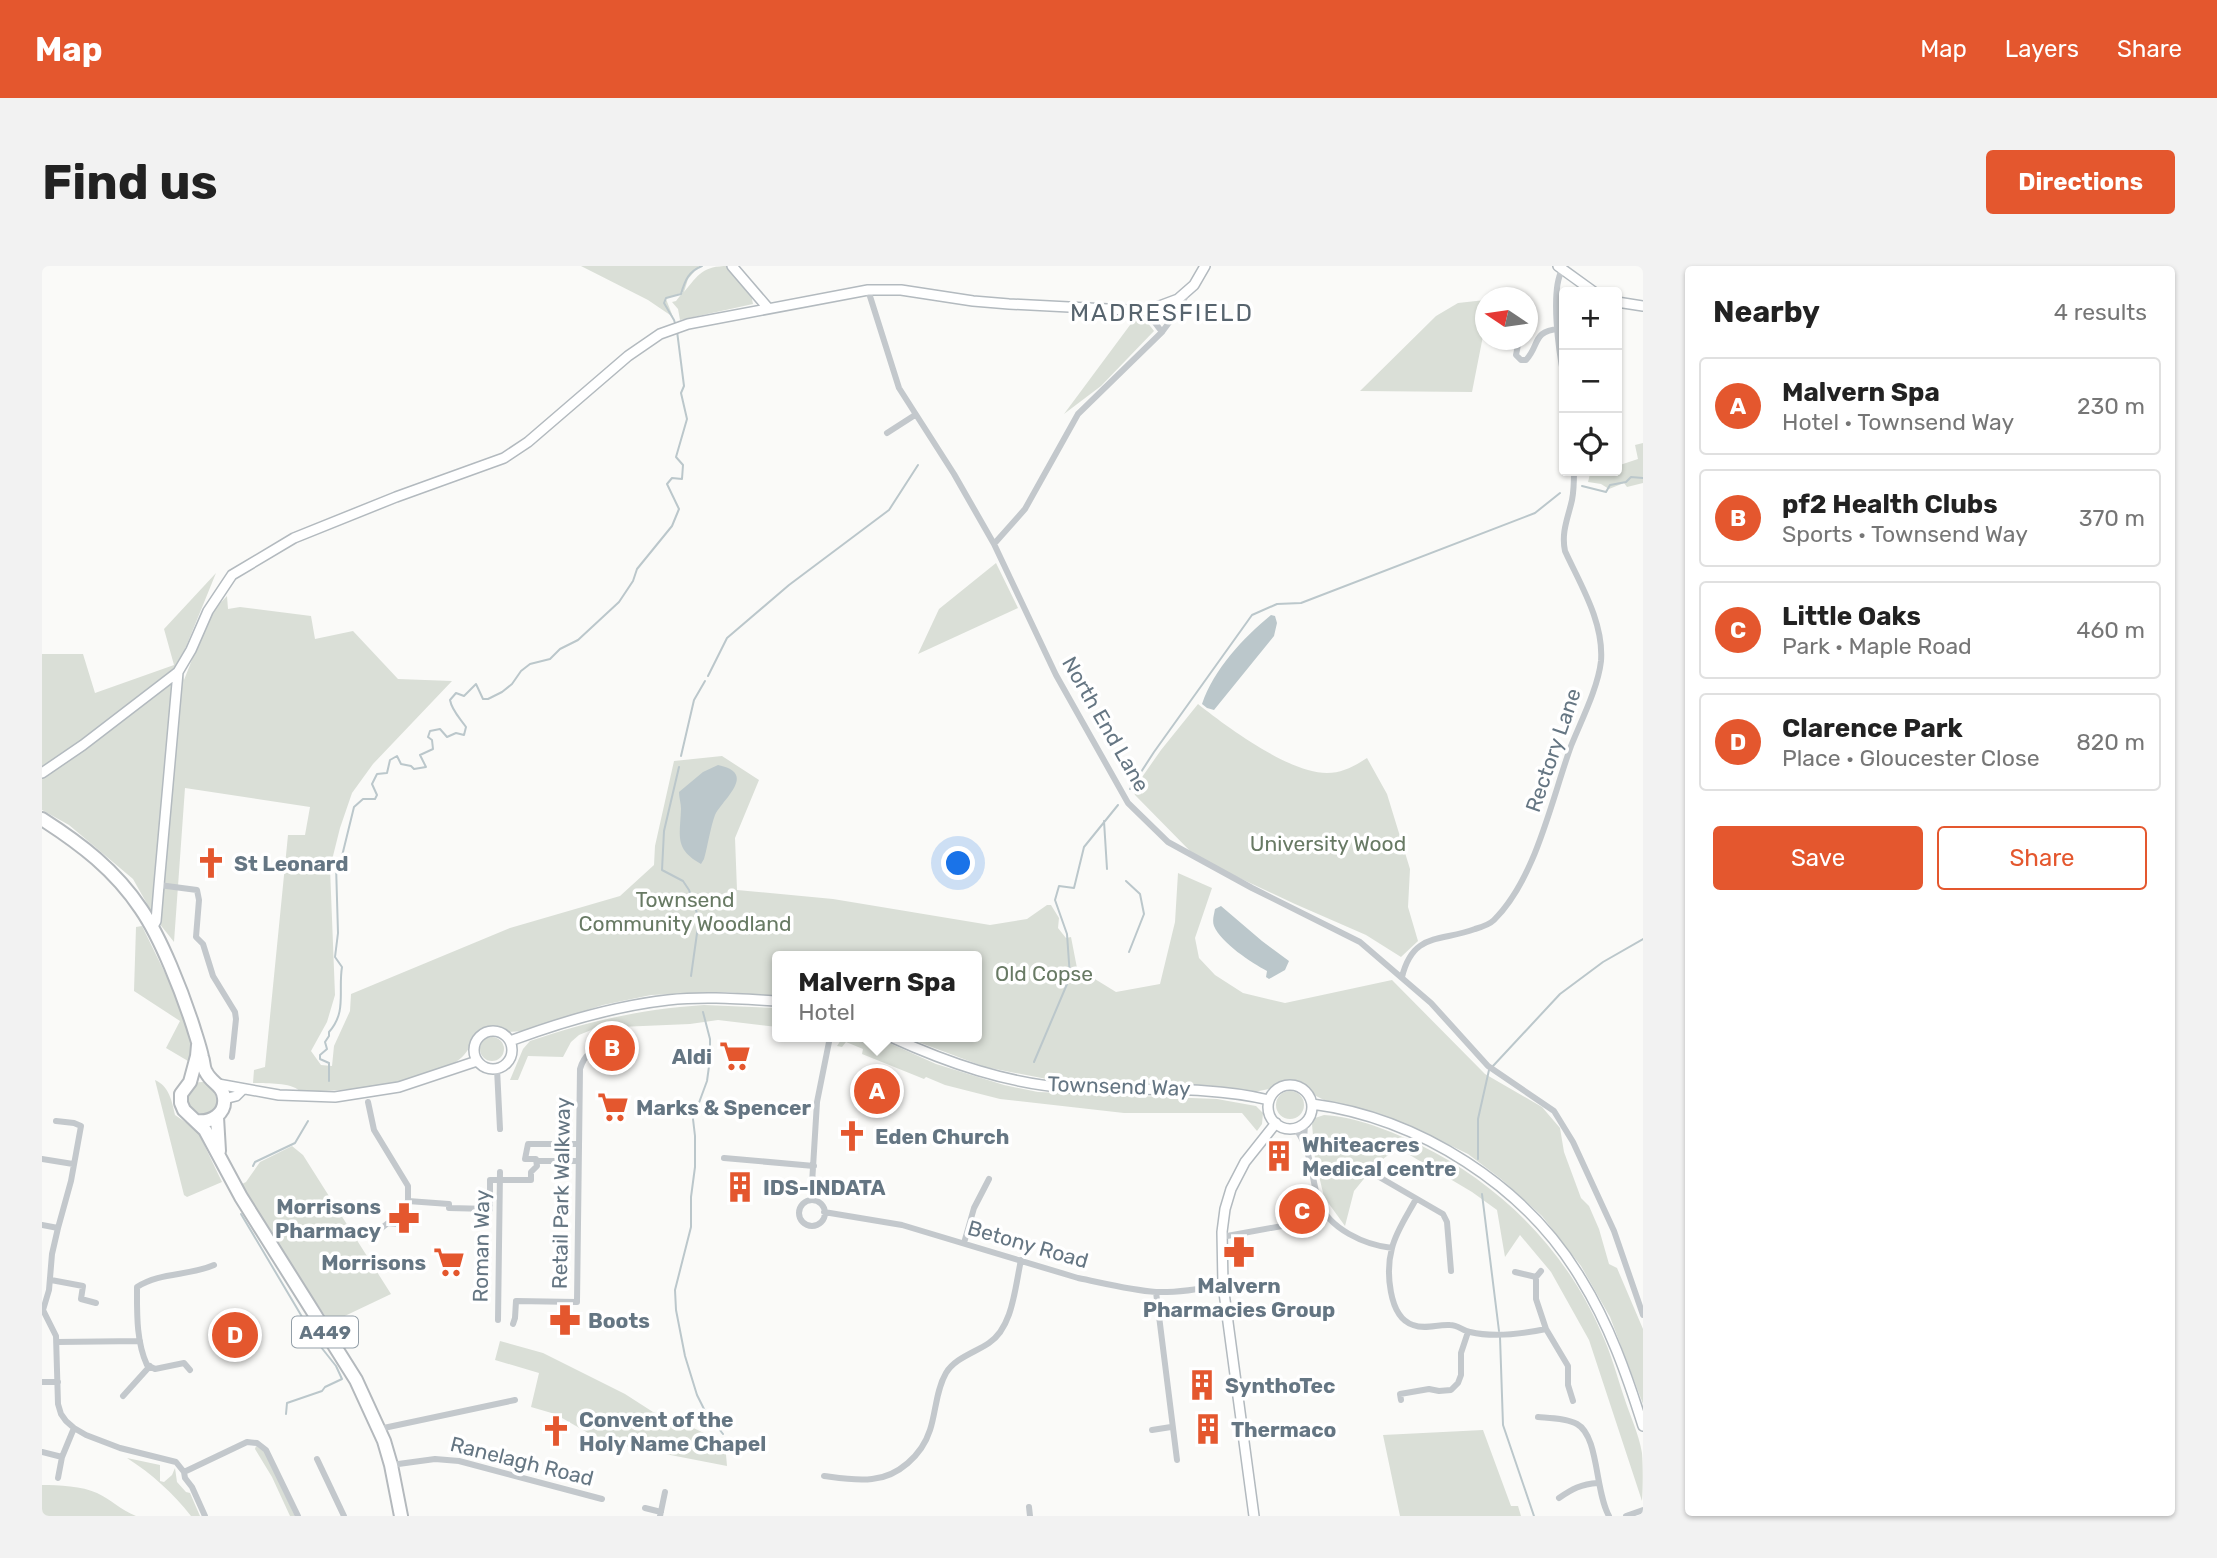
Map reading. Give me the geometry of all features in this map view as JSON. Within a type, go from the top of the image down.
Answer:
[{"type":"highway","name":"A449","points":[[42,819],[95,856],[122,885],[152,928],[188,1011],[205,1070],[224,1099],[217,1117],[220,1159]]},
{"type":"highway","name":"A449","points":[[198,1045],[190,1082],[181,1094],[181,1103],[189,1117],[205,1130],[240,1197],[356,1380],[379,1429],[391,1465],[401,1516]]},
{"type":"highway","points":[[190,1082],[197,1078],[214,1082]]},
{"type":"highway","points":[[196,1121],[209,1121],[217,1117]]},
{"type":"street","points":[[732,266],[768,308]]},
{"type":"street","points":[[994,544],[1025,509],[1078,414],[1162,332],[1205,266]]},
{"type":"street","points":[[1538,337],[1543,332],[1559,329],[1556,286],[1560,268],[1587,287]]},
{"type":"street","points":[[42,772],[83,745],[178,672],[208,611],[232,575],[294,538],[504,458],[528,442],[628,356],[660,334],[688,324],[868,290],[901,289],[997,303],[1146,311],[1178,299],[1187,292]]},
{"type":"street","name":"North End Lane","points":[[868,290],[899,388],[954,474],[994,544],[1056,675],[1128,803],[1168,842],[1360,942],[1431,1003],[1491,1068],[1555,1111],[1573,1142],[1614,1231],[1643,1315]]},
{"type":"street","points":[[1622,303],[1643,306]]},
{"type":"street","points":[[1146,311],[1162,332]]},
{"type":"street","points":[[1517,350],[1516,355],[1521,360],[1526,360],[1532,350]]},
{"type":"street","points":[[887,433],[915,415]]},
{"type":"street","name":"Rectory Lane","points":[[1390,967],[1406,960],[1421,944],[1491,923],[1506,906],[1532,858],[1546,823],[1601,662],[1598,635],[1591,610],[1564,551],[1563,531],[1572,498],[1574,476]]},
{"type":"street","points":[[152,928],[156,921],[178,672]]},
{"type":"street","points":[[159,885],[197,890],[199,900],[196,937],[203,944],[213,976],[235,1012],[232,1057]]},
{"type":"street","points":[[1402,977],[1406,960]]},
{"type":"street","points":[[510,1041],[598,1013],[666,1000],[717,998],[772,1001]]},
{"type":"street","points":[[235,1012],[239,1001]]},
{"type":"street","points":[[493,1031],[505,1035],[510,1041],[513,1051],[506,1065],[497,1069],[485,1068],[477,1061],[475,1045],[482,1035],[493,1031]]},
{"type":"street","points":[[811,1200],[817,1102],[829,1042]]},
{"type":"street","name":"Townsend Way","points":[[903,1042],[964,1067],[1009,1079],[1069,1088],[1198,1089],[1269,1100]]},
{"type":"street","name":"Retail Park Walkway","points":[[513,1324],[516,1301],[577,1302],[580,1067],[587,1053],[607,1047]]},
{"type":"street","points":[[214,1082],[236,1086],[242,1090],[299,1097],[335,1097],[399,1087],[477,1061]]},
{"type":"street","points":[[497,1069],[500,1129]]},
{"type":"street","points":[[1305,1124],[1285,1128],[1270,1116],[1269,1100],[1279,1088],[1293,1085],[1306,1091],[1312,1104],[1311,1115],[1305,1124],[1304,1140],[1319,1201],[1328,1215],[1346,1232],[1370,1244],[1392,1248]]},
{"type":"street","points":[[224,1099],[236,1096],[242,1090]]},
{"type":"street","points":[[368,1102],[373,1130],[408,1186],[408,1200],[399,1212],[398,1224],[388,1223],[370,1237]]},
{"type":"street","points":[[1312,1104],[1386,1122],[1419,1136],[1457,1156],[1518,1202],[1551,1237],[1581,1277],[1612,1338],[1643,1426]]},
{"type":"street","points":[[56,1121],[81,1126],[68,1194],[52,1254],[51,1280],[42,1310],[54,1329],[57,1342],[58,1404],[61,1414],[74,1428],[130,1451],[176,1462],[184,1472],[205,1516]]},
{"type":"street","points":[[1254,1516],[1223,1286],[1222,1232],[1231,1189],[1245,1162],[1276,1123]]},
{"type":"street","points":[[1295,1128],[1304,1140]]},
{"type":"street","points":[[578,1161],[525,1159],[528,1144],[579,1144]]},
{"type":"street","points":[[724,1158],[814,1167]]},
{"type":"street","points":[[42,1159],[74,1164]]},
{"type":"street","points":[[408,1200],[449,1204],[449,1208],[490,1209],[490,1180],[500,1176],[531,1180],[531,1172],[537,1166],[537,1161]]},
{"type":"street","points":[[1382,1177],[1387,1169]]},
{"type":"street","points":[[1374,1174],[1443,1214],[1447,1222],[1451,1271]]},
{"type":"street","name":"Roman Way","points":[[498,1320],[500,1176]]},
{"type":"street","points":[[964,1243],[974,1208],[989,1179]]},
{"type":"street","points":[[1416,1199],[1392,1248],[1392,1300],[1400,1316],[1406,1322],[1421,1328],[1454,1325],[1468,1332],[1495,1335],[1546,1329]]},
{"type":"street","points":[[811,1200],[818,1201],[824,1212],[820,1222],[815,1225],[804,1223],[799,1215],[799,1209],[806,1201],[811,1200]]},
{"type":"street","name":"Betony Road","points":[[824,1212],[902,1225],[1078,1278],[1156,1292],[1223,1286]]},
{"type":"street","points":[[1222,1232],[1227,1236],[1293,1224]]},
{"type":"street","points":[[42,1225],[58,1228]]},
{"type":"street","points":[[824,1476],[872,1479],[895,1472],[915,1456],[930,1431],[940,1386],[946,1373],[956,1362],[991,1342],[1006,1322],[1021,1260]]},
{"type":"street","points":[[1451,1260],[1462,1260]]},
{"type":"street","points":[[190,1370],[184,1363],[155,1368],[146,1365],[140,1341],[137,1287],[149,1279],[193,1272],[214,1265]]},
{"type":"street","points":[[1515,1272],[1538,1274],[1536,1299],[1546,1329],[1568,1366],[1568,1385],[1573,1401]]},
{"type":"street","points":[[51,1280],[78,1281],[83,1286],[81,1300],[96,1303]]},
{"type":"street","points":[[1156,1292],[1177,1460]]},
{"type":"street","points":[[1400,1394],[1429,1389],[1451,1390],[1461,1375],[1461,1353],[1468,1332]]},
{"type":"street","points":[[57,1342],[140,1341]]},
{"type":"street","points":[[123,1396],[150,1366]]},
{"type":"street","points":[[42,1382],[58,1382]]},
{"type":"street","points":[[379,1429],[515,1400]]},
{"type":"street","points":[[1538,1417],[1577,1424],[1586,1433],[1609,1516]]},
{"type":"street","points":[[1551,1418],[1551,1427]]},
{"type":"street","points":[[1152,1430],[1171,1427]]},
{"type":"street","points":[[58,1478],[62,1457],[74,1428]]},
{"type":"street","points":[[184,1472],[247,1442],[257,1443],[266,1450],[299,1516]]},
{"type":"street","points":[[42,1452],[62,1457]]},
{"type":"street","points":[[317,1459],[320,1472],[344,1516]]},
{"type":"street","name":"Ranelagh Road","points":[[391,1465],[435,1459],[459,1461],[602,1499]]},
{"type":"street","points":[[1563,1480],[1570,1489]]},
{"type":"street","points":[[1559,1498],[1570,1489],[1598,1483]]},
{"type":"street","points":[[645,1507],[660,1514],[665,1492]]},
{"type":"street","points":[[1029,1507],[1030,1516]]},
{"type":"street","points":[[1626,1516],[1643,1510]]},
{"type":"green space","points":[[581,266],[699,266],[688,279],[684,292],[707,269],[728,266],[751,294],[753,304],[680,320],[678,309],[672,302],[683,292],[666,299],[673,317],[648,300]]},
{"type":"green space","points":[[1475,301],[1475,350],[1480,350],[1472,392],[1360,391],[1436,316],[1458,303]]},
{"type":"green space","points":[[1144,318],[1154,331],[1101,386],[1064,414],[1133,321]]},
{"type":"green space","points":[[1643,443],[1643,483],[1627,487],[1624,483],[1609,489],[1601,484],[1588,482],[1590,476],[1622,476],[1622,464],[1638,459],[1635,445]]},
{"type":"green space","points":[[996,563],[1018,608],[918,654],[939,609]]},
{"type":"green space","points":[[216,573],[181,659],[184,680],[210,614],[227,596],[228,609],[240,607],[311,616],[315,639],[353,631],[398,679],[452,681],[373,764],[352,793],[340,828],[330,868],[335,995],[327,1022],[311,1051],[321,1065],[332,1066],[334,1046],[350,1011],[351,994],[510,928],[620,896],[654,865],[655,846],[674,761],[722,756],[759,780],[735,838],[737,890],[833,899],[990,925],[1027,919],[1051,905],[1059,918],[1058,928],[1066,938],[1071,937],[1077,968],[1116,992],[1160,984],[1175,922],[1178,873],[1212,888],[1195,938],[1199,958],[1215,975],[1243,993],[1285,1003],[1392,980],[1485,1074],[1542,1107],[1560,1128],[1564,1152],[1581,1198],[1589,1206],[1609,1264],[1617,1268],[1643,1329],[1643,1404],[1610,1317],[1581,1266],[1542,1216],[1468,1154],[1425,1133],[1366,1111],[1332,1104],[1299,1083],[1285,1081],[1269,1089],[1254,1092],[1201,1085],[1057,1081],[985,1067],[918,1042],[982,1042],[982,951],[772,951],[772,996],[724,992],[651,995],[603,1005],[523,1031],[509,1032],[492,1027],[479,1034],[465,1054],[454,1063],[418,1077],[379,1086],[300,1091],[284,1085],[253,1083],[254,1070],[265,1067],[288,835],[305,835],[310,807],[185,788],[174,942],[155,918],[133,879],[69,825],[42,810],[42,654],[83,654],[95,693],[174,665],[164,629]]},
{"type":"green space","name":"University Wood","points":[[1198,704],[1259,747],[1312,771],[1338,772],[1367,758],[1387,794],[1410,869],[1408,907],[1418,941],[1401,957],[1366,935],[1218,868],[1192,853],[1135,795],[1133,790]]},
{"type":"green space","points":[[142,926],[187,1018],[195,1050],[188,1061],[166,1048],[180,1021],[134,991],[136,927]]},
{"type":"green space","points":[[704,1005],[772,1008],[772,1026],[718,1020],[690,1024],[596,1028],[579,1035],[571,1042],[563,1057],[528,1056],[518,1080],[510,1080],[523,1049],[530,1041],[616,1017]]},
{"type":"green space","points":[[492,1037],[501,1040],[504,1049],[501,1058],[492,1061],[483,1058],[480,1049],[483,1040]]},
{"type":"green space","points":[[846,1042],[887,1042],[936,1064],[1004,1085],[1038,1092],[1217,1099],[1256,1106],[1263,1113],[1262,1124],[1257,1131],[1242,1113],[1124,1113],[1000,1099],[945,1085],[926,1077],[924,1079],[862,1054],[863,1049]]},
{"type":"green space","points":[[155,1080],[167,1090],[175,1115],[197,1130],[222,1182],[187,1197],[184,1195]]},
{"type":"green space","points":[[202,1082],[214,1086],[218,1098],[214,1110],[202,1114],[190,1110],[186,1098],[190,1086]]},
{"type":"green space","points":[[1290,1091],[1300,1095],[1304,1105],[1300,1115],[1290,1119],[1280,1115],[1276,1105],[1280,1095]]},
{"type":"green space","points":[[1324,1115],[1386,1130],[1449,1161],[1503,1200],[1549,1247],[1586,1302],[1611,1356],[1641,1446],[1642,1501],[1589,1340],[1551,1272],[1520,1235],[1505,1257],[1497,1210],[1398,1148],[1376,1164],[1354,1191],[1345,1226],[1324,1197],[1315,1159],[1312,1124],[1315,1118]]},
{"type":"green space","points":[[292,1146],[303,1155],[391,1294],[330,1323],[238,1186],[246,1182],[260,1162]]},
{"type":"green space","points":[[500,1341],[543,1353],[625,1394],[653,1412],[725,1443],[727,1466],[629,1447],[590,1434],[555,1414],[531,1407],[539,1373],[495,1360]]},
{"type":"green space","points":[[1483,1430],[1511,1506],[1518,1506],[1521,1516],[1400,1516],[1383,1435]]},
{"type":"green space","points":[[256,1446],[265,1452],[295,1516],[290,1516],[272,1477],[255,1449]]},
{"type":"green space","points":[[127,1458],[160,1465],[160,1481],[164,1482],[175,1468],[177,1482],[190,1493],[200,1516],[191,1516],[162,1484]]},
{"type":"green space","points":[[42,1485],[70,1486],[91,1491],[136,1516],[42,1516]]},
{"type":"shaded area","points":[[1271,615],[1275,616],[1277,623],[1274,636],[1214,710],[1207,708],[1202,704],[1222,667],[1240,644]]},
{"type":"shaded area","points":[[718,765],[730,769],[736,774],[737,780],[715,815],[701,864],[686,853],[680,841],[679,792],[703,772]]},
{"type":"shaded area","points":[[1221,906],[1289,961],[1285,970],[1269,979],[1266,977],[1267,971],[1245,958],[1223,939],[1213,922],[1215,909]]},
{"type":"waterway","points":[[676,326],[664,303],[666,298],[681,294],[688,277],[702,266]]},
{"type":"waterway","points":[[329,1081],[329,1063],[320,1059],[320,1055],[327,1049],[325,1042],[338,1017],[341,1001],[342,967],[335,957],[338,933],[336,865],[342,856],[354,807],[363,799],[375,799],[377,795],[372,784],[377,774],[387,773],[390,760],[397,756],[401,764],[414,769],[426,767],[420,755],[433,749],[432,740],[428,737],[430,731],[440,729],[447,737],[456,733],[464,735],[466,727],[454,711],[450,700],[456,693],[464,696],[476,684],[483,699],[488,699],[512,684],[530,664],[550,659],[560,649],[578,640],[619,602],[633,581],[637,569],[672,526],[679,509],[667,484],[672,478],[682,479],[683,465],[676,457],[687,419],[681,393],[684,386],[677,331]]},
{"type":"waterway","points":[[708,676],[727,638],[789,585],[889,510],[918,465]]},
{"type":"waterway","points":[[1582,486],[1606,492],[1610,485],[1626,482],[1631,477],[1643,478]]},
{"type":"waterway","points":[[1130,789],[1252,615],[1277,604],[1301,603],[1535,513],[1560,493]]},
{"type":"waterway","points":[[681,756],[694,700],[705,681]]},
{"type":"waterway","points":[[679,767],[664,831],[662,870],[683,881],[699,919],[691,976]]},
{"type":"waterway","points":[[1034,1062],[1070,977],[1067,934],[1055,900],[1059,886],[1074,888],[1084,847],[1118,805]]},
{"type":"waterway","points":[[1104,821],[1107,869]]},
{"type":"waterway","points":[[1126,881],[1140,894],[1144,914],[1129,952]]},
{"type":"waterway","points":[[1493,1066],[1560,994],[1603,962],[1643,939]]},
{"type":"waterway","points":[[703,1012],[710,1039],[710,1059],[707,1081],[693,1119],[695,1167],[691,1227],[675,1290],[685,1356],[697,1395],[705,1411],[723,1434]]},
{"type":"waterway","points":[[1478,1159],[1478,1119],[1489,1070]]},
{"type":"waterway","points":[[253,1166],[255,1162],[295,1143],[308,1121]]},
{"type":"waterway","points":[[1482,1194],[1499,1331]]},
{"type":"waterway","points":[[241,1214],[342,1379],[322,1391],[287,1403],[286,1414]]},
{"type":"waterway","points":[[1500,1337],[1503,1425],[1534,1516]]},
{"type":"place","name":"St Leonard","points":[[211,863]]},
{"type":"place","name":"pf2 Health Clubs","points":[[612,1048]]},
{"type":"place","name":"Aldi","points":[[735,1056]]},
{"type":"place","name":"Malvern Spa","points":[[877,1091]]},
{"type":"place","name":"Marks & Spencer","points":[[613,1107]]},
{"type":"place","name":"Eden Church","points":[[852,1136]]},
{"type":"place","name":"Whiteacres Medical centre","points":[[1279,1156]]},
{"type":"place","name":"IDS-INDATA","points":[[740,1187]]},
{"type":"place","name":"Little Oaks","points":[[1302,1211]]},
{"type":"place","name":"Morrisons Pharmacy","points":[[404,1218]]},
{"type":"place","name":"Malvern Pharmacies Group","points":[[1239,1252]]},
{"type":"place","name":"Morrisons","points":[[449,1262]]},
{"type":"place","name":"Boots","points":[[565,1320]]},
{"type":"place","name":"Clarence Park","points":[[235,1335]]},
{"type":"place","name":"SynthoTec","points":[[1202,1385]]},
{"type":"place","name":"Thermaco","points":[[1208,1429]]},
{"type":"place","name":"Convent of the Holy Name Chapel","points":[[556,1431]]},
{"type":"district","name":"MADRESFIELD","points":[[1162,313]]},
{"type":"park label","name":"Townsend Community Woodland","points":[[685,911]]},
{"type":"park label","name":"Old Copse","points":[[1044,973]]}]
